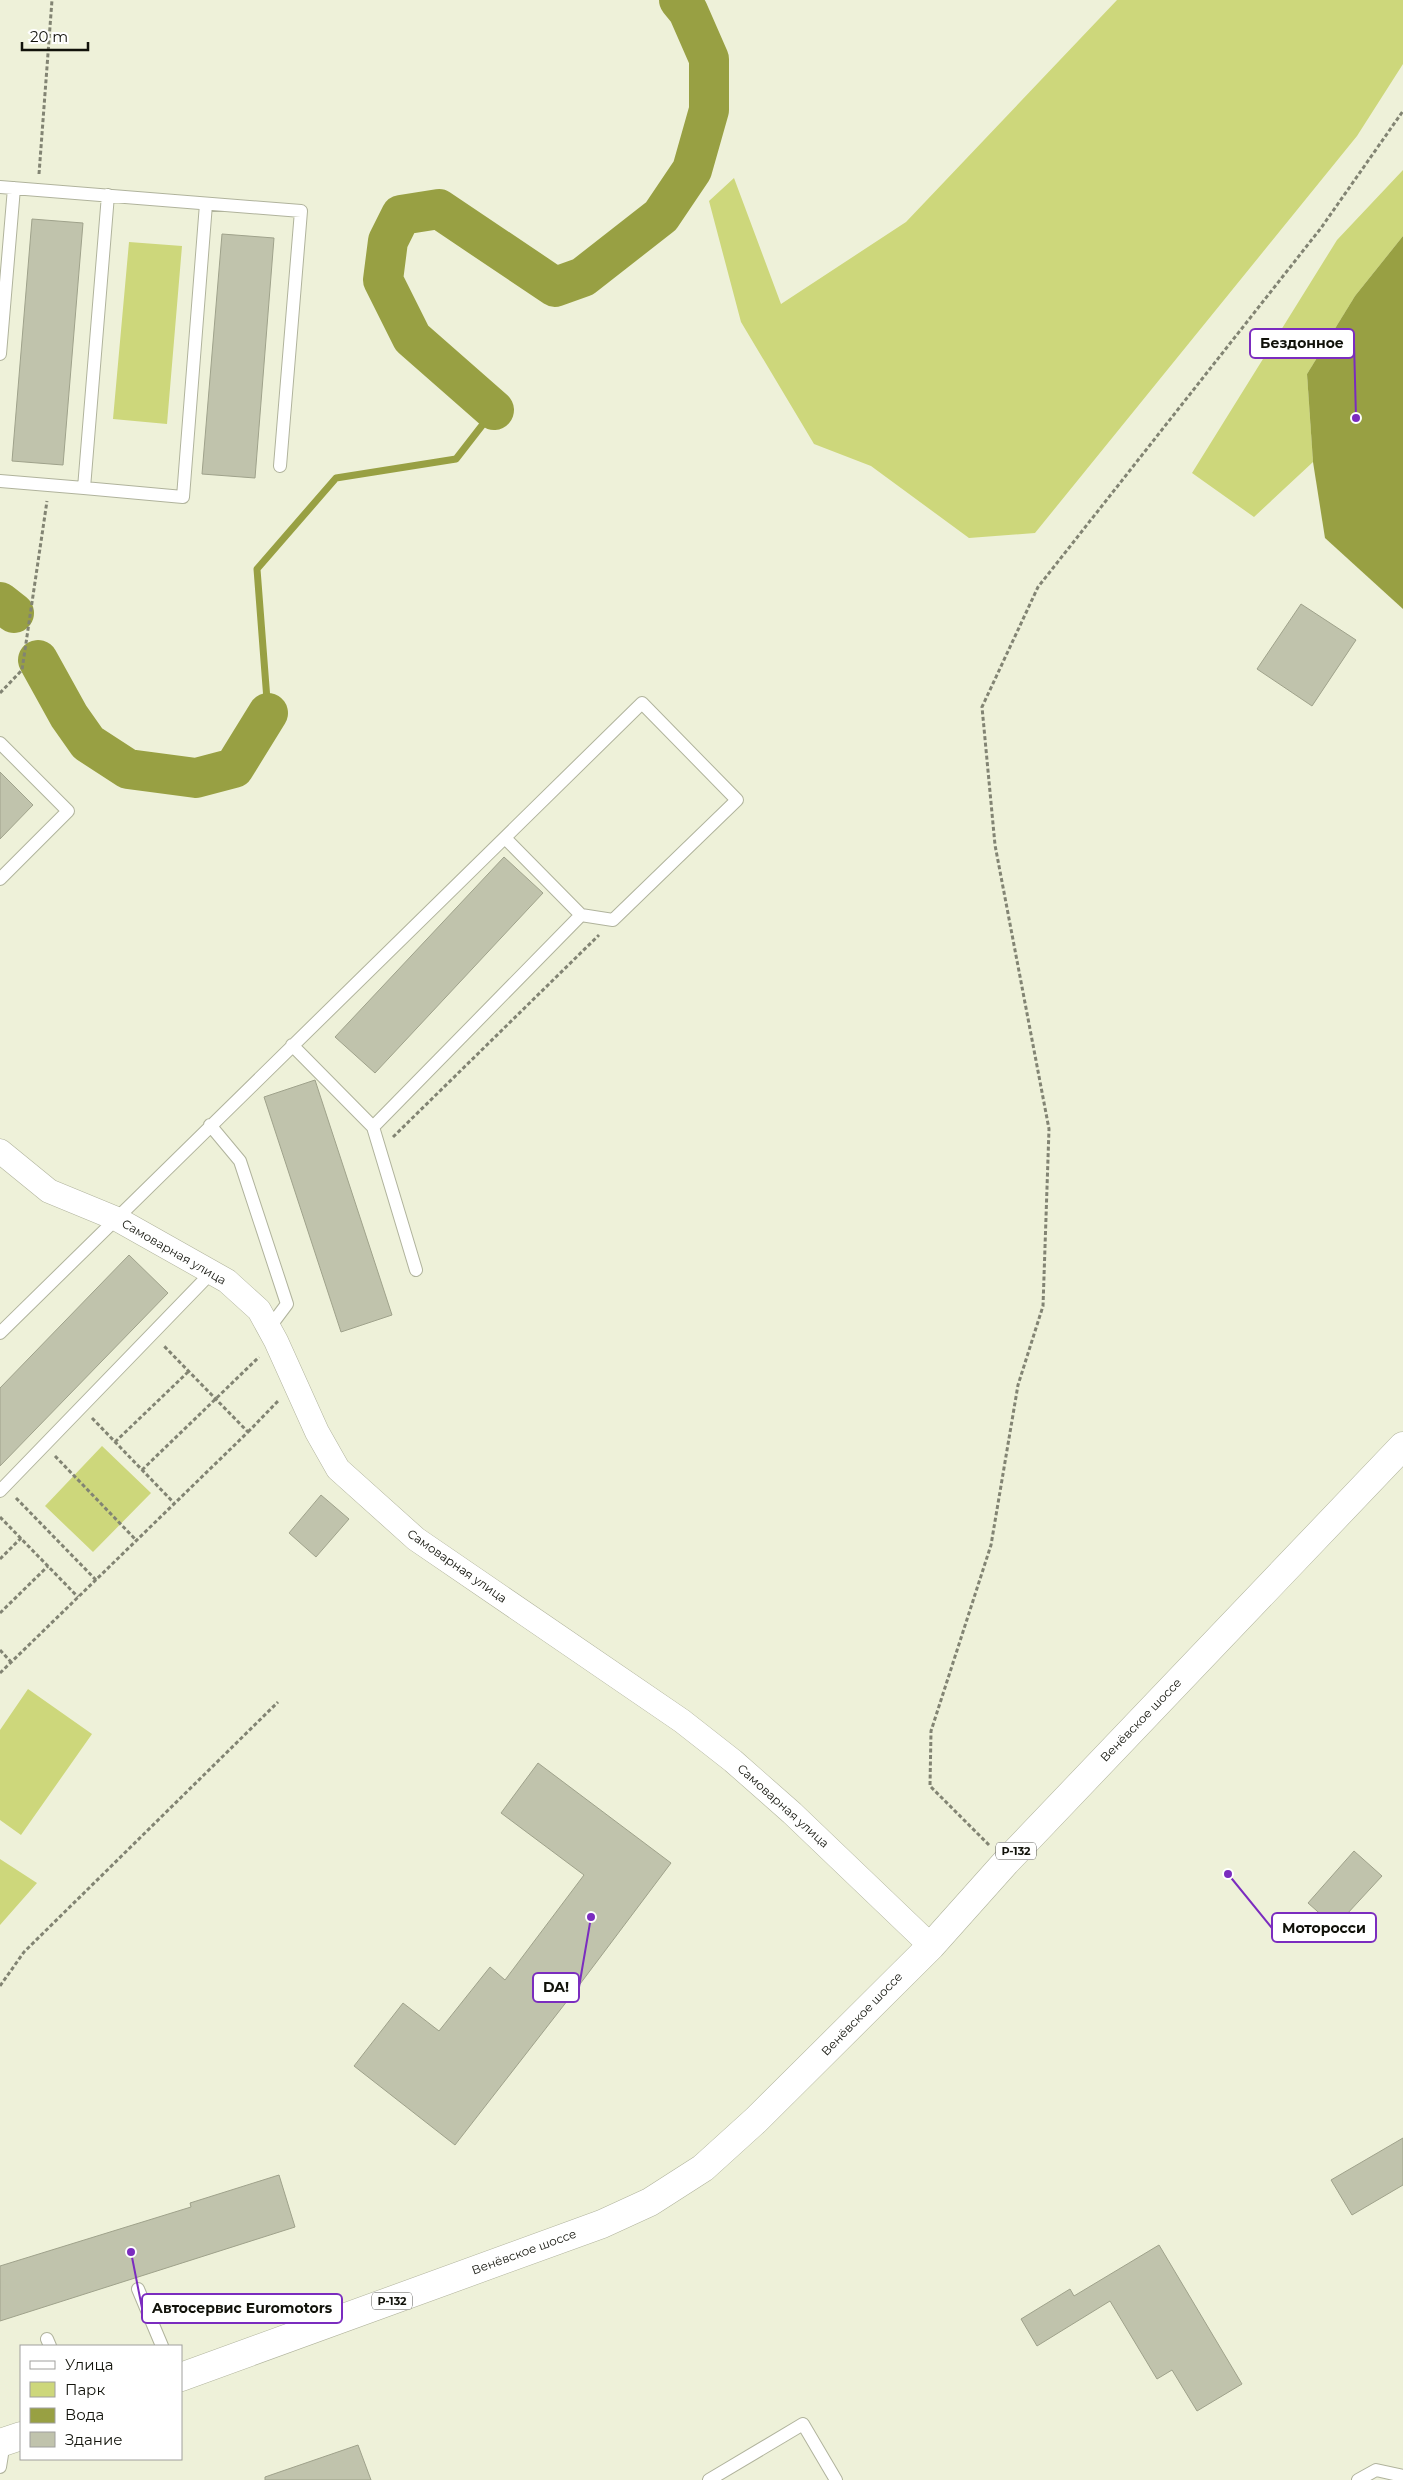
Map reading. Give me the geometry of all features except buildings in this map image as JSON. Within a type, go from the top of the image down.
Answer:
[{"type":"main road","name":"Венёвское шоссе","points":[[182,2377],[602,2224],[650,2202],[703,2168],[756,2120],[931,1946],[1006,1862],[1403,1446]]},
{"type":"street","name":"Самоварная улица","points":[[0,1151],[49,1191],[117,1219],[226,1281],[259,1310],[296,1384],[317,1432],[338,1469],[416,1539],[682,1721],[733,1761],[792,1813],[931,1946]]},
{"type":"lane","points":[[0,187],[301,212],[280,466]]},
{"type":"lane","points":[[0,354],[14,188]]},
{"type":"lane","points":[[84,488],[108,196]]},
{"type":"lane","points":[[0,482],[182,497],[206,204]]},
{"type":"lane","points":[[0,1333],[210,1125],[642,703],[737,800],[613,920],[581,916],[504,838]]},
{"type":"lane","points":[[0,743],[68,811],[0,879]]},
{"type":"lane","points":[[373,1128],[581,916]]},
{"type":"lane","points":[[292,1045],[373,1128],[416,1270]]},
{"type":"lane","points":[[210,1125],[240,1161],[287,1304],[272,1334]]},
{"type":"lane","points":[[2,1488],[212,1273]]},
{"type":"lane","points":[[138,2289],[162,2345]]},
{"type":"lane","points":[[709,2480],[803,2424],[836,2480]]},
{"type":"lane","points":[[1358,2480],[1376,2470],[1403,2476]]},
{"type":"path","points":[[38,190],[52,0]]},
{"type":"path","points":[[1006,1862],[930,1786],[931,1731],[991,1545],[1018,1385],[1043,1306],[1049,1129],[995,845],[982,707],[1038,587],[1320,228],[1403,111]]},
{"type":"path","points":[[0,692],[22,670],[50,486]]},
{"type":"path","points":[[380,1150],[613,920]]},
{"type":"path","points":[[152,1334],[248,1432]]},
{"type":"path","points":[[142,1470],[216,1399],[272,1334]]},
{"type":"path","points":[[115,1442],[189,1371]]},
{"type":"path","points":[[0,1673],[296,1384]]},
{"type":"path","points":[[81,1407],[174,1503]]},
{"type":"path","points":[[44,1445],[136,1540]]},
{"type":"path","points":[[2,1488],[96,1580]]},
{"type":"path","points":[[0,1517],[78,1597]]},
{"type":"path","points":[[0,1559],[21,1538]]},
{"type":"path","points":[[0,1613],[48,1566]]},
{"type":"path","points":[[0,1650],[11,1662]]},
{"type":"path","points":[[0,1986],[24,1952],[278,1702]]},
{"type":"green space","points":[[1117,0],[1403,0],[1403,64],[1357,136],[1035,533],[969,538],[871,466],[814,444],[741,322],[709,201],[734,178],[781,304],[906,222]]},
{"type":"green space","points":[[1403,170],[1403,236],[1355,296],[1307,374],[1313,462],[1254,517],[1192,473],[1337,240]]},
{"type":"green space","points":[[129,242],[182,246],[167,424],[113,419]]},
{"type":"green space","points":[[102,1446],[151,1493],[93,1552],[45,1506]]},
{"type":"green space","points":[[28,1689],[92,1734],[21,1835],[0,1820],[0,1730]]},
{"type":"green space","points":[[0,1859],[37,1883],[0,1925]]},
{"type":"water","points":[[1403,236],[1403,609],[1325,538],[1313,462],[1307,374],[1355,296]]},
{"type":"waterway","points":[[494,410],[412,338],[383,280],[388,241],[401,215],[439,209],[555,287],[583,277],[661,216],[692,170],[709,110],[709,59],[688,11],[679,0]]},
{"type":"waterway","points":[[268,713],[257,569],[336,478],[456,459],[494,410]]},
{"type":"waterway","points":[[0,602],[14,613]]},
{"type":"waterway","points":[[38,660],[69,716],[88,743],[128,769],[196,778],[234,768],[268,713]]},
{"type":"place","name":"Бездонное","points":[[1356,418]]},
{"type":"place","name":"Моторосси","points":[[1228,1874]]},
{"type":"place","name":"DA!","points":[[591,1917]]},
{"type":"place","name":"Автосервис Euromotors","points":[[131,2252]]}]
